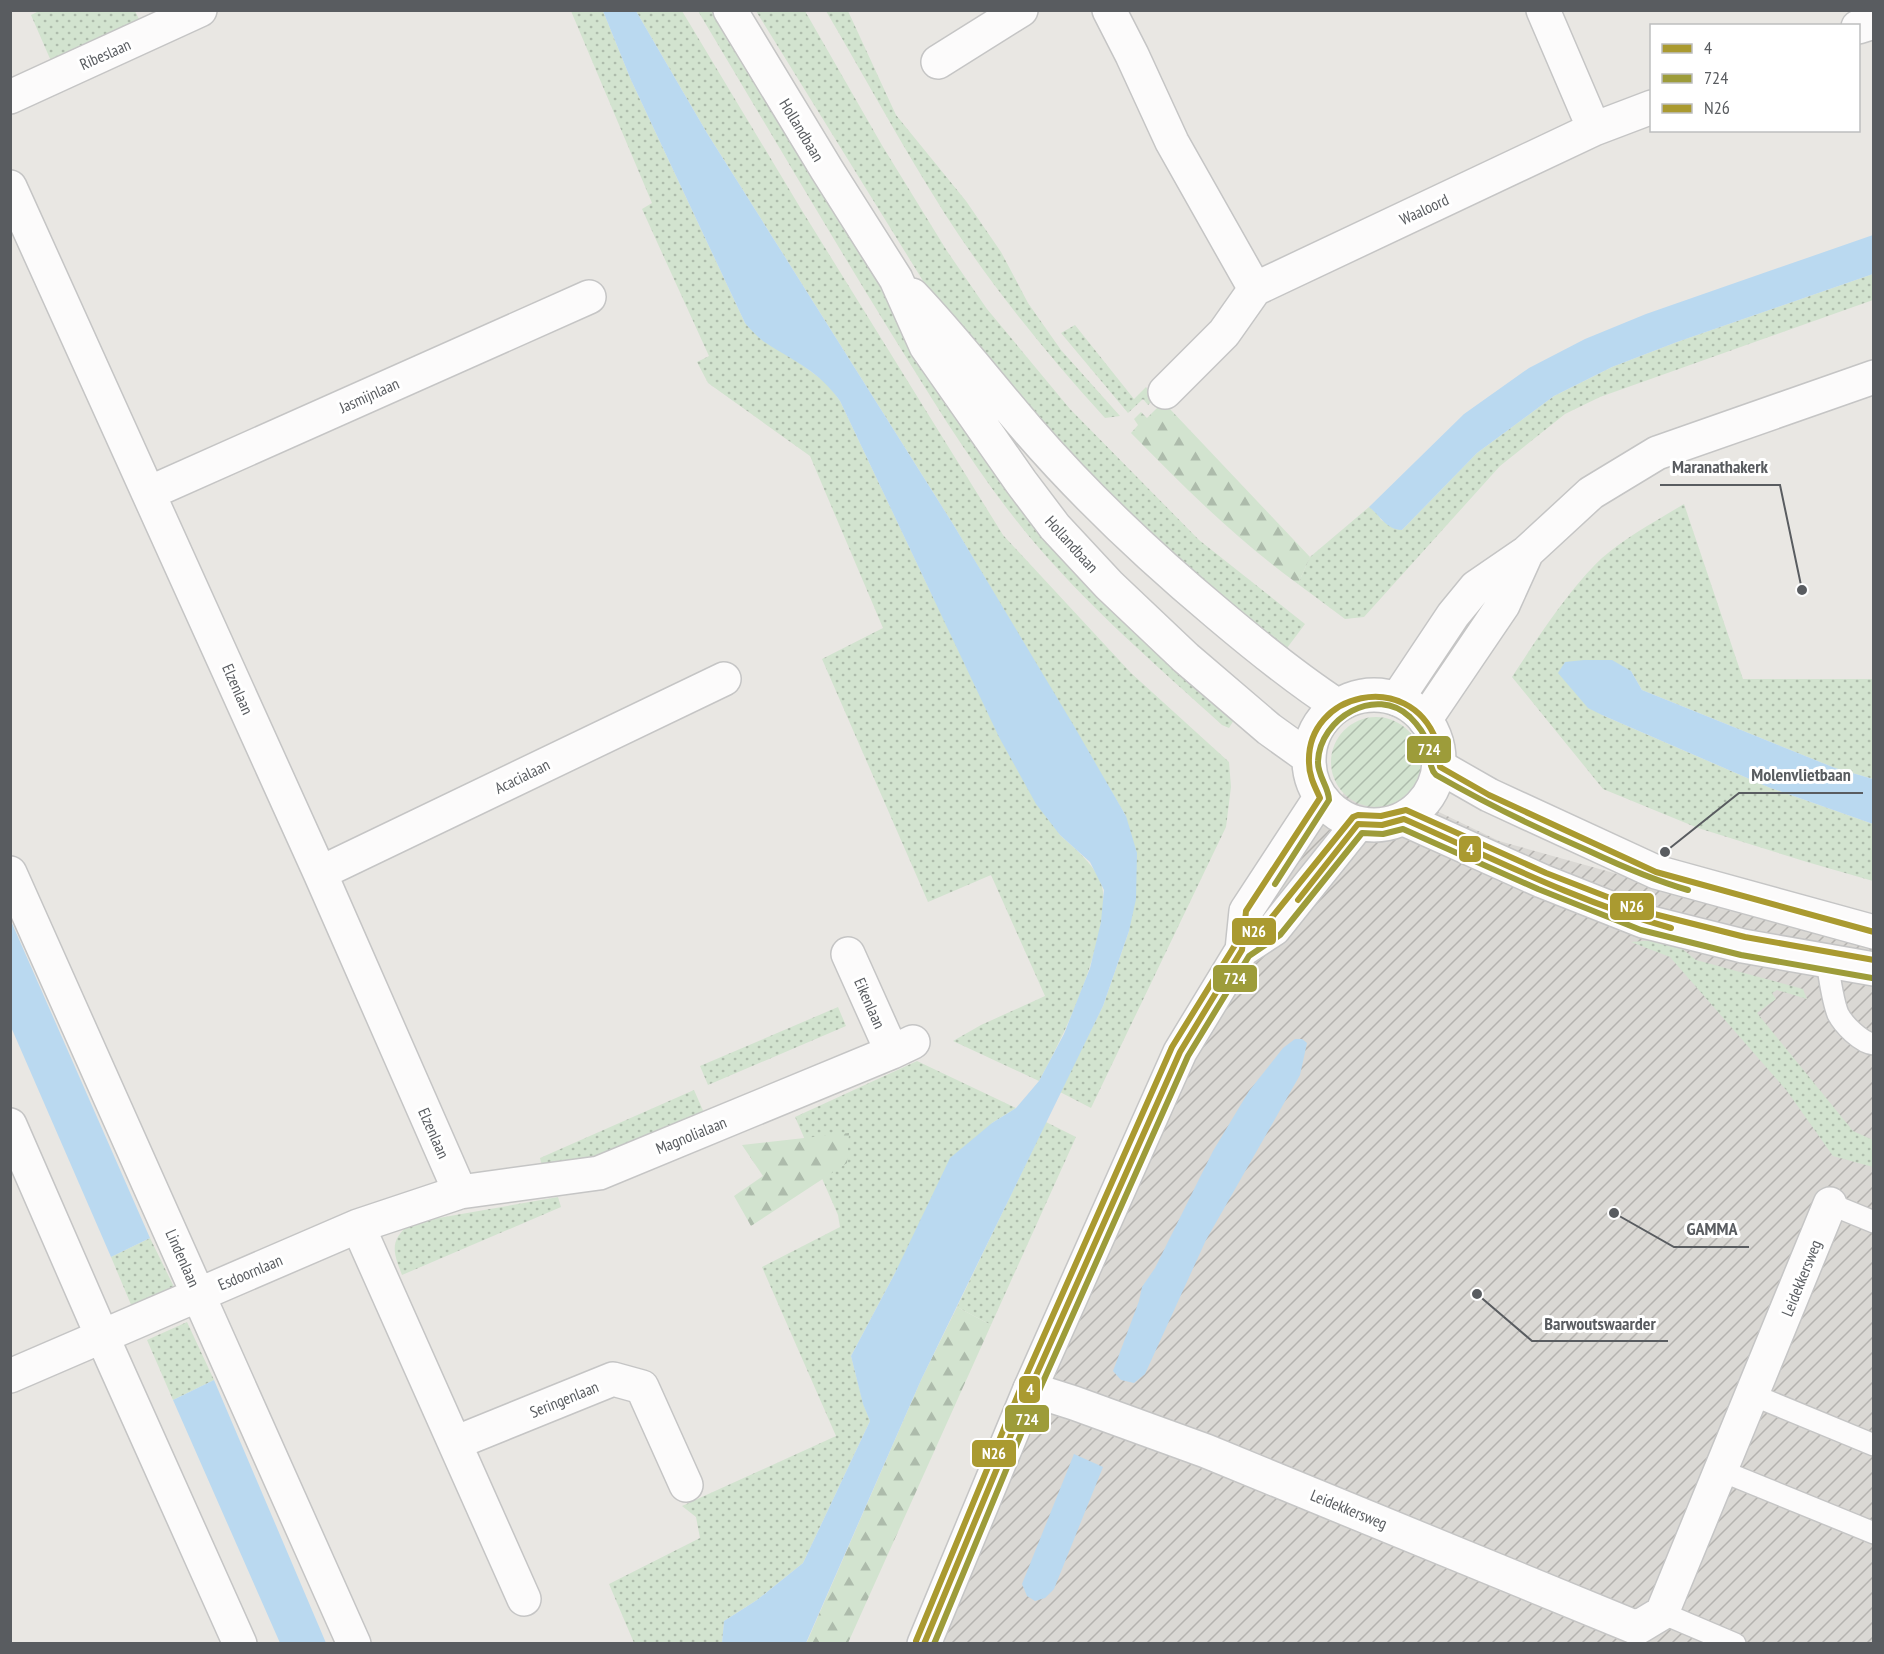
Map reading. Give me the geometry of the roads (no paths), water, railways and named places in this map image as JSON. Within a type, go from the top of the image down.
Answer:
[{"type":"street","name":"Ribeslaan","points":[[10,97],[200,10]]},
{"type":"street","name":"Hollandbaan","points":[[730,10],[896,279],[926,346],[1055,527],[1109,585],[1186,658],[1269,729],[1308,757]]},
{"type":"street","points":[[938,62],[1021,10]]},
{"type":"street","points":[[1109,10],[1172,142],[1255,289]]},
{"type":"street","points":[[1543,10],[1594,129]]},
{"type":"street","name":"Waaloord","points":[[1166,392],[1224,333],[1255,289],[1594,129],[1650,108]]},
{"type":"street","name":"Elzenlaan","points":[[10,188],[321,873],[460,1192]]},
{"type":"street","name":"Hollandbaan","points":[[896,279],[950,335],[1029,431],[1093,500],[1163,568],[1300,682],[1338,706]]},
{"type":"street","name":"Jasmijnlaan","points":[[149,493],[589,297]]},
{"type":"street","points":[[1397,699],[1454,615],[1476,587],[1527,552],[1591,493],[1657,453],[1874,378]]},
{"type":"street","points":[[1425,720],[1503,605],[1527,552]]},
{"type":"street","name":"Acacialaan","points":[[321,873],[724,679]]},
{"type":"street","points":[[1377,695],[1397,699],[1413,708],[1425,720],[1437,742],[1440,766],[1434,787],[1421,806],[1404,819],[1382,825],[1358,824],[1337,815],[1320,798],[1311,779],[1308,757],[1317,729],[1338,706],[1356,697],[1377,695]]},
{"type":"street","points":[[1440,766],[1489,795],[1656,872],[1874,932]]},
{"type":"street","points":[[1242,950],[1246,911],[1320,798]]},
{"type":"street","points":[[1404,819],[1542,881],[1642,921],[1743,946],[1874,969]]},
{"type":"street","points":[[924,1644],[1030,1389],[1180,1052],[1242,950],[1274,929],[1358,824]]},
{"type":"street","name":"Lindenlaan","points":[[10,873],[354,1644]]},
{"type":"street","name":"Eikenlaan","points":[[848,954],[902,1047]]},
{"type":"street","name":"Magnolialaan","points":[[460,1192],[599,1173],[902,1047]]},
{"type":"street","points":[[10,1125],[240,1644]]},
{"type":"street","name":"Esdoornlaan","points":[[10,1376],[358,1226],[460,1192]]},
{"type":"street","name":"Leidekkersweg","points":[[1030,1389],[1206,1451],[1637,1628],[1662,1613],[1830,1204]]},
{"type":"street","points":[[358,1226],[524,1599]]},
{"type":"street","name":"Seringenlaan","points":[[455,1443],[613,1379],[642,1387],[686,1485]]},
{"type":"lane","points":[[1827,962],[1839,1014],[1854,1032],[1872,1046]]},
{"type":"lane","name":"Leidekkersweg","points":[[1830,1204],[1874,1222]]},
{"type":"lane","points":[[1753,1395],[1874,1445]]},
{"type":"lane","points":[[1722,1471],[1874,1533]]},
{"type":"lane","points":[[1662,1613],[1735,1644]]},
{"type":"water","points":[[603,11],[636,11],[707,133],[953,524],[1074,726],[1126,816],[1137,853],[1136,899],[1129,931],[1103,1006],[921,1380],[806,1643],[722,1643],[724,1621],[757,1600],[803,1563],[870,1421],[863,1404],[851,1356],[895,1273],[950,1158],[992,1123],[1016,1108],[1039,1081],[1064,1034],[1090,968],[1101,922],[1104,890],[1090,862],[1060,835],[1036,804],[999,737],[840,401],[815,374],[763,341],[745,323],[631,80]]},
{"type":"water","points":[[1873,235],[1873,274],[1677,342],[1612,367],[1554,396],[1477,453],[1402,530],[1387,525],[1369,507],[1464,414],[1529,368],[1585,339],[1646,314]]},
{"type":"water","points":[[1612,660],[1631,671],[1642,690],[1835,768],[1873,779],[1873,824],[1768,787],[1588,708],[1558,673],[1565,662]]},
{"type":"water","points":[[11,921],[150,1238],[111,1257],[11,1027]]},
{"type":"water","points":[[1295,1039],[1302,1039],[1307,1043],[1300,1075],[1206,1240],[1145,1374],[1134,1383],[1121,1380],[1113,1371],[1142,1287],[1155,1268],[1213,1151],[1249,1091],[1283,1048]]},
{"type":"water","points":[[214,1380],[326,1643],[280,1643],[173,1400]]},
{"type":"water","points":[[1074,1454],[1103,1467],[1054,1589],[1045,1598],[1035,1601],[1027,1596],[1022,1584]]},
{"type":"place","name":"Maranathakerk","points":[[1802,590]]},
{"type":"place","name":"Molenvlietbaan","points":[[1665,852]]},
{"type":"place","name":"GAMMA","points":[[1614,1213]]},
{"type":"place","name":"Barwoutswaarder","points":[[1477,1294]]}]
